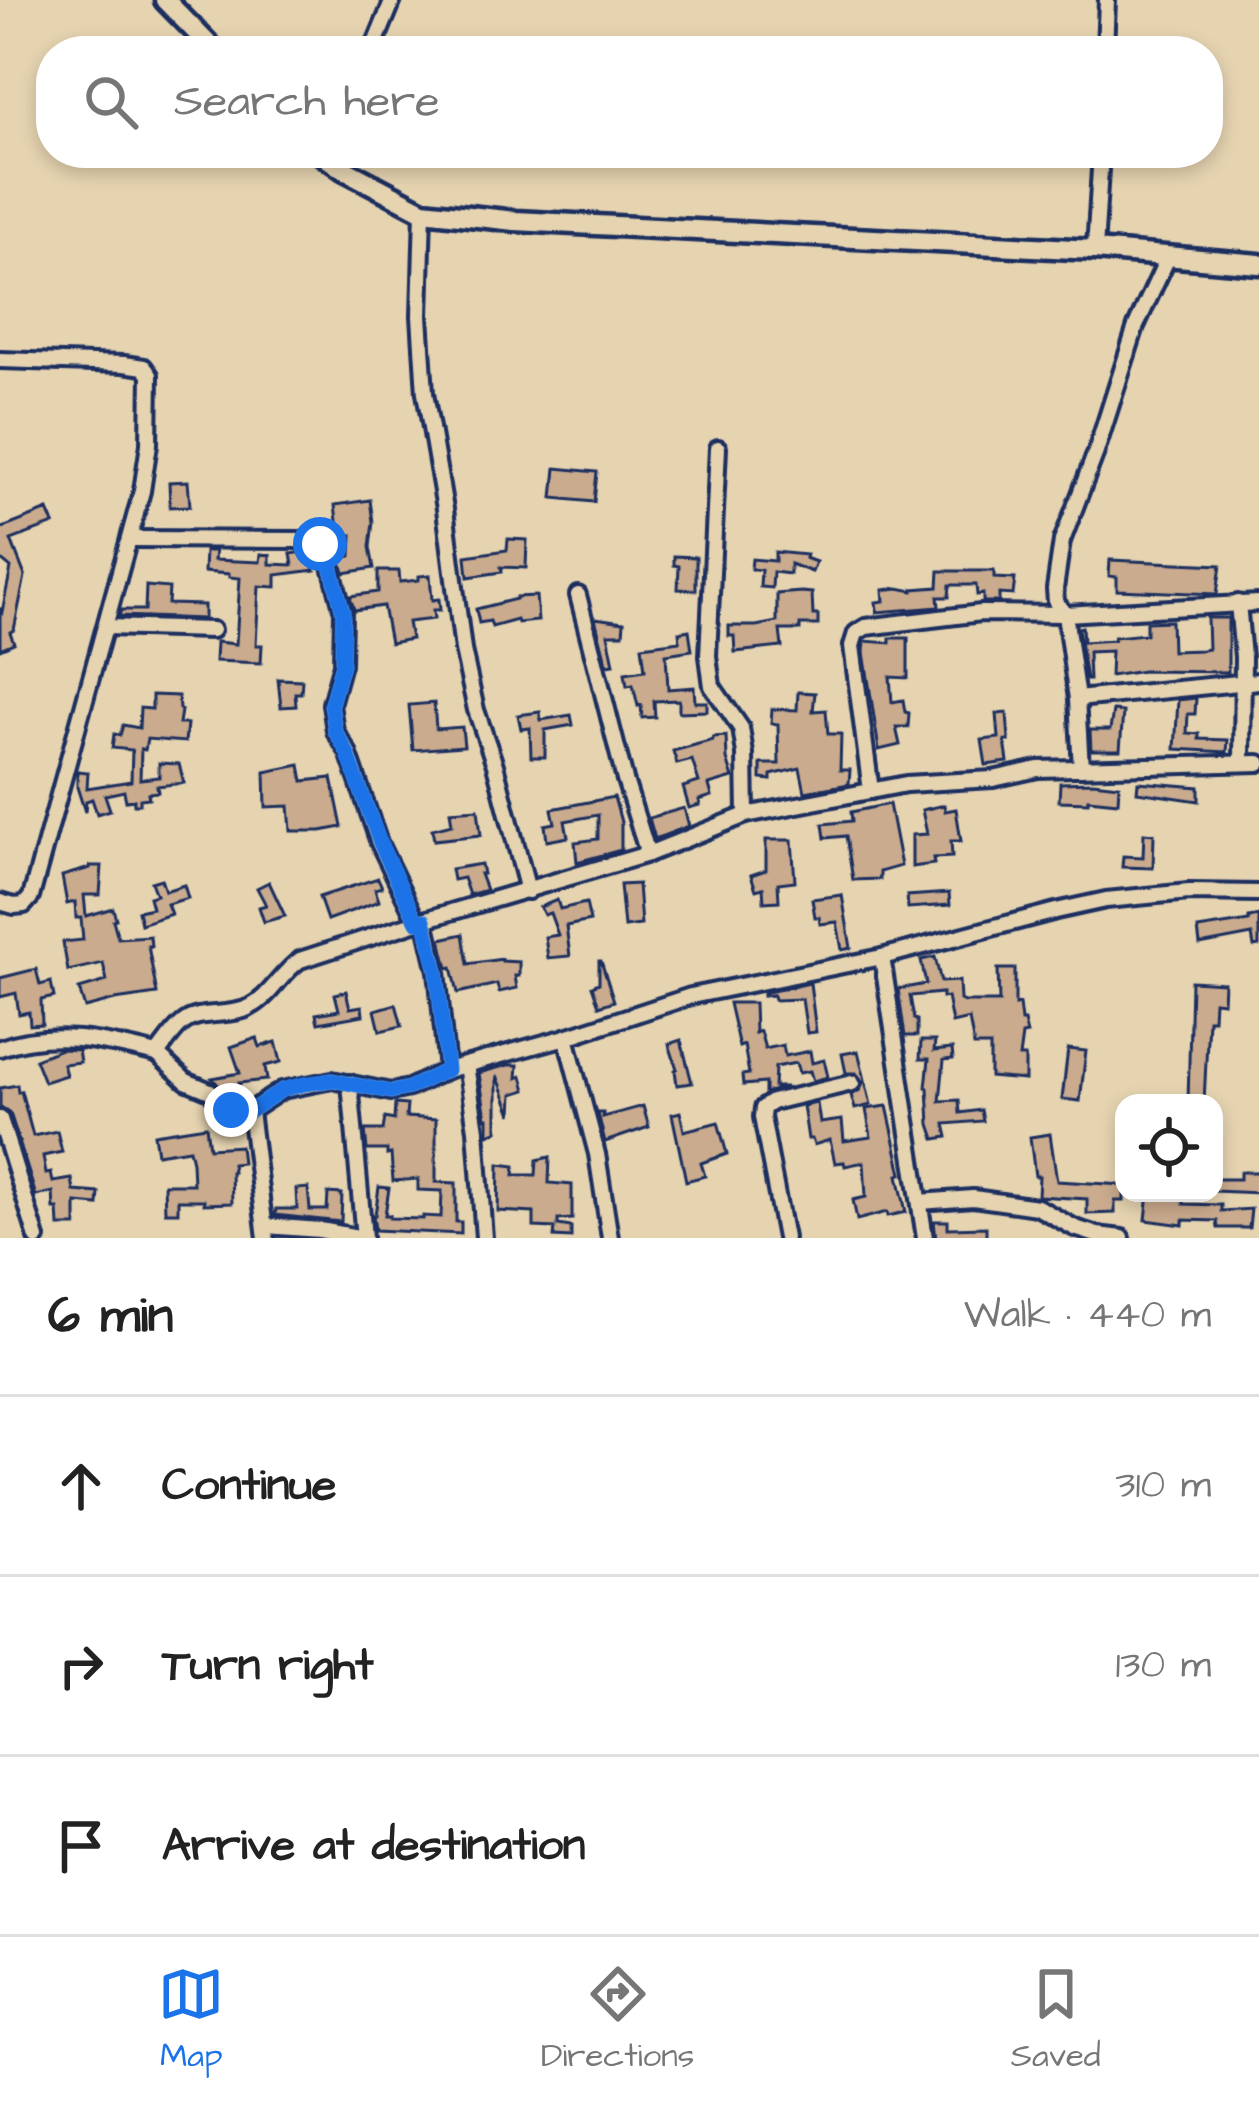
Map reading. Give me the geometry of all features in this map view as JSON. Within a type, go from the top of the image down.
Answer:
[{"type":"street","points":[[165,0],[200,36]]},
{"type":"street","points":[[377,36],[393,0]]},
{"type":"street","points":[[1106,36],[1107,0]]},
{"type":"street","points":[[358,168],[423,211],[538,223],[1096,250],[1259,264]]},
{"type":"street","points":[[1096,250],[1100,168]]},
{"type":"street","points":[[423,211],[424,393],[476,710],[528,891]]},
{"type":"street","points":[[1081,768],[1065,614],[1056,602],[1063,541],[1136,326],[1168,256]]},
{"type":"street","points":[[0,360],[124,364],[144,367],[150,375],[142,491],[31,897],[14,906],[0,902]]},
{"type":"street","points":[[718,448],[708,656],[712,686],[741,728],[746,815]]},
{"type":"street","points":[[130,539],[304,540],[320,544],[329,558],[343,612],[342,664],[331,704],[335,731],[380,843],[421,921],[437,971],[447,1070]]},
{"type":"street","points":[[578,596],[648,854]]},
{"type":"street","points":[[1238,603],[1251,681],[1242,763]]},
{"type":"street","points":[[871,791],[852,646],[856,633],[866,627],[980,614],[1259,603]]},
{"type":"street","points":[[106,627],[212,630]]},
{"type":"street","points":[[1077,699],[1251,681]]},
{"type":"street","points":[[158,1054],[184,1022],[230,1015],[257,1003],[300,960],[648,854],[746,815],[906,784],[993,778],[1038,769],[1259,763]]},
{"type":"street","points":[[0,1048],[50,1036],[158,1054],[185,1081],[218,1097],[223,1107],[250,1111],[282,1090],[304,1084],[332,1080],[391,1092],[409,1088],[447,1070],[692,996],[883,957],[1106,900],[1189,892],[1259,893]]},
{"type":"street","points":[[883,957],[925,1238]]},
{"type":"street","points":[[566,1037],[596,1154],[610,1238]]},
{"type":"street","points":[[466,1065],[484,1238]]},
{"type":"street","points":[[250,1111],[266,1232],[320,1230],[363,1238],[350,1083]]},
{"type":"street","points":[[785,1238],[763,1108],[852,1083]]},
{"type":"street","points":[[0,1119],[38,1238]]},
{"type":"street","points":[[920,1202],[973,1198],[1024,1205],[1075,1228],[1122,1238]]},
{"type":"building","points":[[556,468],[597,472],[594,502],[553,498]]},
{"type":"building","points":[[188,481],[190,506],[170,507],[169,482]]},
{"type":"building","points":[[370,500],[374,568],[344,573],[340,558],[351,556],[352,535],[339,537],[335,505]]},
{"type":"building","points":[[48,510],[54,524],[11,540],[25,576],[10,632],[14,643],[0,649],[0,608],[2,612],[11,568],[0,559],[0,529]]},
{"type":"building","points":[[508,539],[527,540],[526,568],[501,567],[502,572],[468,577],[466,556],[507,550]]},
{"type":"building","points":[[205,551],[215,551],[214,560],[260,562],[261,554],[270,555],[270,564],[293,565],[291,554],[304,552],[316,558],[317,563],[311,564],[315,570],[276,575],[276,587],[259,586],[256,645],[262,645],[261,663],[215,661],[216,642],[236,644],[240,578],[204,572]]},
{"type":"building","points":[[775,552],[806,555],[816,562],[812,572],[790,564],[790,574],[773,572],[772,588],[760,587],[761,570],[751,569],[752,559],[775,561]]},
{"type":"building","points":[[674,556],[696,557],[696,590],[678,589],[679,566],[674,565]]},
{"type":"building","points":[[1110,560],[1221,565],[1217,594],[1117,590],[1117,577],[1109,576]]},
{"type":"building","points":[[378,571],[399,571],[400,582],[430,575],[432,600],[439,599],[440,610],[433,610],[434,619],[408,622],[411,639],[390,643],[383,606],[354,610],[350,596],[378,592]]},
{"type":"building","points":[[939,571],[994,571],[994,578],[1015,579],[1013,595],[999,594],[999,602],[983,602],[976,585],[950,585],[949,597],[938,597],[939,607],[877,612],[876,602],[884,601],[883,590],[938,587]]},
{"type":"building","points":[[146,586],[169,588],[168,604],[204,605],[204,619],[119,616],[121,610],[145,610]]},
{"type":"building","points":[[812,593],[818,625],[780,630],[782,647],[735,652],[729,626],[777,622],[777,594]]},
{"type":"building","points":[[536,596],[538,621],[517,620],[492,627],[490,621],[479,623],[476,609]]},
{"type":"building","points":[[595,618],[624,622],[623,634],[608,634],[614,664],[607,665]]},
{"type":"building","points":[[1207,618],[1228,618],[1228,672],[1143,671],[1110,676],[1111,651],[1088,652],[1086,680],[1078,628],[1082,627],[1083,642],[1114,640],[1146,634],[1146,622],[1171,621],[1172,651],[1202,650],[1208,649]]},
{"type":"building","points":[[689,630],[692,650],[666,654],[668,689],[694,687],[695,702],[707,702],[707,711],[679,712],[679,700],[654,701],[655,717],[642,718],[641,705],[633,685],[627,686],[625,673],[645,670],[642,646],[680,641],[679,632]]},
{"type":"building","points":[[890,638],[908,638],[908,678],[890,677],[892,702],[903,700],[908,727],[896,727],[900,745],[879,750],[865,641],[890,643]]},
{"type":"building","points":[[278,679],[302,680],[301,693],[295,693],[296,706],[281,707]]},
{"type":"building","points":[[798,692],[815,693],[813,711],[826,710],[828,734],[841,734],[840,770],[850,770],[849,784],[805,792],[800,768],[771,775],[771,780],[761,779],[761,764],[779,764],[778,724],[771,723],[772,709],[797,710]]},
{"type":"building","points":[[152,695],[178,696],[179,724],[187,724],[185,742],[147,739],[145,750],[141,749],[140,779],[159,777],[159,763],[179,764],[184,783],[157,786],[158,792],[148,793],[149,798],[140,799],[140,804],[126,801],[124,791],[105,795],[110,810],[97,814],[92,799],[86,801],[85,812],[77,771],[88,772],[87,788],[131,781],[132,750],[112,748],[114,734],[120,735],[123,725],[139,728],[140,708],[152,709]]},
{"type":"building","points":[[1196,698],[1195,714],[1188,714],[1187,733],[1199,734],[1199,739],[1228,740],[1227,752],[1175,749],[1178,700]]},
{"type":"building","points":[[434,703],[436,729],[462,727],[464,746],[413,750],[409,705]]},
{"type":"building","points":[[1113,711],[1123,712],[1120,750],[1091,750],[1090,730],[1110,730]]},
{"type":"building","points":[[540,712],[541,720],[571,715],[573,725],[545,730],[545,757],[531,757],[530,728],[521,729],[518,715]]},
{"type":"building","points":[[1007,713],[1008,762],[986,765],[982,740],[999,738],[997,714]]},
{"type":"building","points":[[726,736],[733,778],[709,785],[712,796],[689,808],[683,787],[699,782],[692,760],[677,764],[673,751]]},
{"type":"building","points":[[300,765],[303,781],[332,778],[342,827],[291,831],[289,806],[266,807],[265,772]]},
{"type":"building","points":[[1138,782],[1199,787],[1199,801],[1137,792]]},
{"type":"building","points":[[1060,783],[1119,785],[1118,802],[1059,801]]},
{"type":"building","points":[[614,797],[621,822],[621,850],[577,862],[575,842],[598,839],[598,815],[565,821],[568,837],[547,841],[545,825],[555,823],[552,809]]},
{"type":"building","points":[[889,804],[901,866],[880,872],[880,879],[853,880],[846,836],[825,838],[823,824],[852,821],[851,812]]},
{"type":"building","points":[[944,805],[945,811],[956,809],[961,841],[951,841],[952,857],[933,858],[934,864],[912,867],[912,835],[927,834],[922,810]]},
{"type":"building","points":[[684,808],[689,826],[655,839],[649,818]]},
{"type":"building","points":[[478,809],[481,835],[434,840],[432,829],[452,824],[450,811]]},
{"type":"building","points":[[1144,833],[1154,834],[1153,868],[1122,867],[1123,856],[1143,857]]},
{"type":"building","points":[[766,840],[792,840],[795,881],[778,883],[779,901],[764,902],[763,888],[756,890],[751,875],[766,870]]},
{"type":"building","points":[[481,864],[486,890],[469,895],[463,878],[453,880],[451,869]]},
{"type":"building","points":[[102,866],[100,895],[84,895],[86,916],[113,908],[118,938],[150,936],[157,994],[85,1008],[79,989],[107,981],[103,963],[68,971],[63,942],[83,940],[81,918],[76,918],[75,902],[67,904],[62,876]]},
{"type":"building","points":[[378,878],[382,887],[375,889],[379,901],[327,920],[319,897]]},
{"type":"building","points":[[161,879],[165,891],[184,885],[188,898],[167,904],[171,914],[141,924],[138,911],[152,908],[149,897],[156,895],[151,882]]},
{"type":"building","points":[[269,882],[285,916],[264,922],[259,907],[266,905],[257,888]]},
{"type":"building","points":[[638,884],[641,925],[624,927],[620,885]]},
{"type":"building","points":[[949,893],[950,905],[908,908],[907,896]]},
{"type":"building","points":[[842,895],[851,948],[842,950],[837,922],[820,924],[812,899]]},
{"type":"building","points":[[557,900],[560,909],[586,903],[590,921],[566,926],[570,956],[548,958],[545,937],[558,935],[550,913],[544,915],[540,907]]},
{"type":"building","points":[[1259,916],[1259,946],[1254,947],[1252,935],[1200,945],[1198,929]]},
{"type":"building","points":[[463,934],[468,964],[502,959],[519,962],[517,988],[499,992],[497,984],[458,993],[441,939]]},
{"type":"building","points":[[935,957],[941,982],[959,981],[964,1002],[999,1002],[998,969],[1015,969],[1015,1005],[1019,1004],[1027,1034],[1022,1035],[1019,1057],[1025,1057],[1025,1080],[990,1077],[990,1046],[974,1046],[969,1019],[952,1023],[942,993],[910,996],[917,1036],[905,1036],[898,989],[926,984],[921,960]]},
{"type":"building","points":[[599,961],[614,1001],[599,1006],[592,986],[599,983]]},
{"type":"building","points":[[36,969],[40,985],[51,982],[54,997],[41,1000],[42,1024],[30,1025],[29,1012],[19,1014],[16,993],[0,997],[0,978]]},
{"type":"building","points":[[1191,981],[1224,983],[1223,1002],[1214,1001],[1213,1019],[1208,1019],[1204,1094],[1188,1094]]},
{"type":"building","points":[[810,983],[816,1032],[807,1033],[802,999],[774,1000],[773,995],[763,993]]},
{"type":"building","points":[[346,991],[350,1008],[362,1006],[363,1015],[318,1023],[316,1014],[339,1010],[335,994]]},
{"type":"building","points":[[729,1003],[754,1003],[755,1033],[760,1031],[765,1049],[783,1045],[785,1056],[810,1051],[812,1063],[824,1060],[828,1077],[813,1081],[810,1071],[799,1073],[796,1063],[775,1067],[774,1087],[786,1087],[765,1093],[765,1083],[743,1085],[742,1075],[749,1074]]},
{"type":"building","points":[[396,1004],[402,1026],[380,1031],[375,1010]]},
{"type":"building","points":[[257,1038],[260,1047],[276,1042],[281,1062],[265,1066],[267,1080],[239,1083],[242,1099],[230,1098],[212,1078],[240,1073],[231,1047]]},
{"type":"building","points":[[681,1040],[692,1083],[677,1085],[669,1044]]},
{"type":"building","points":[[921,1041],[935,1041],[934,1051],[952,1049],[953,1059],[944,1060],[940,1101],[959,1100],[960,1113],[981,1110],[983,1121],[945,1124],[948,1137],[935,1139],[926,1087],[929,1059],[920,1059]]},
{"type":"building","points":[[61,1049],[78,1050],[80,1062],[63,1064],[66,1075],[44,1082],[35,1059]]},
{"type":"building","points":[[1068,1049],[1086,1051],[1080,1101],[1062,1099]]},
{"type":"building","points":[[858,1051],[871,1105],[855,1109],[851,1095],[863,1082],[856,1073],[846,1073],[842,1054]]},
{"type":"building","points":[[518,1065],[517,1078],[522,1076],[526,1090],[513,1094],[512,1114],[497,1075],[497,1131],[488,1134],[479,1073]]},
{"type":"building","points":[[17,1085],[33,1136],[57,1131],[62,1152],[43,1156],[46,1174],[51,1173],[53,1182],[72,1179],[74,1191],[99,1193],[98,1205],[76,1203],[76,1226],[59,1226],[53,1192],[36,1196],[11,1116],[0,1108],[0,1088]]},
{"type":"building","points":[[817,1103],[820,1123],[842,1120],[844,1141],[871,1137],[866,1109],[887,1106],[906,1212],[857,1220],[853,1200],[866,1197],[864,1162],[835,1163],[830,1140],[814,1145],[808,1139],[803,1106]]},
{"type":"building","points":[[395,1104],[407,1105],[406,1117],[436,1119],[436,1182],[456,1183],[456,1222],[461,1222],[461,1234],[375,1230],[379,1187],[389,1188],[385,1215],[390,1218],[441,1217],[442,1191],[418,1190],[418,1179],[393,1181],[391,1154],[367,1150],[365,1130],[383,1130],[385,1118],[394,1120]]},
{"type":"building","points":[[643,1106],[649,1127],[605,1142],[598,1113],[603,1117]]},
{"type":"building","points":[[680,1112],[684,1131],[718,1122],[727,1154],[701,1163],[705,1176],[686,1181],[672,1114]]},
{"type":"building","points":[[206,1126],[209,1148],[240,1146],[242,1163],[232,1164],[232,1203],[178,1200],[178,1212],[165,1212],[164,1184],[193,1184],[192,1162],[189,1149],[157,1154],[154,1134]]},
{"type":"building","points":[[1050,1134],[1057,1181],[1115,1184],[1115,1213],[1087,1214],[1087,1199],[1038,1196],[1039,1176],[1035,1176],[1030,1137]]},
{"type":"building","points":[[550,1157],[549,1183],[572,1185],[572,1219],[558,1220],[558,1225],[571,1227],[571,1238],[554,1237],[555,1228],[534,1227],[534,1213],[498,1211],[499,1164],[515,1166],[514,1175],[536,1175],[537,1160]]},
{"type":"building","points":[[1240,1172],[1259,1172],[1259,1193],[1223,1191],[1223,1179],[1240,1179]]},
{"type":"building","points":[[308,1188],[310,1210],[327,1210],[328,1193],[342,1194],[341,1222],[275,1215],[276,1209],[297,1209],[296,1189]]},
{"type":"building","points":[[1148,1202],[1221,1205],[1221,1211],[1251,1209],[1249,1228],[1218,1228],[1217,1221],[1183,1220],[1183,1225],[1146,1220]]},
{"type":"building","points":[[934,1221],[948,1221],[948,1228],[986,1227],[986,1237],[936,1238]]},
{"type":"route","points":[[231,1110],[250,1111],[282,1090],[304,1084],[332,1080],[391,1092],[447,1070],[437,971],[424,920],[417,922],[335,731],[331,704],[342,664],[343,612],[329,558],[320,544]]}]
